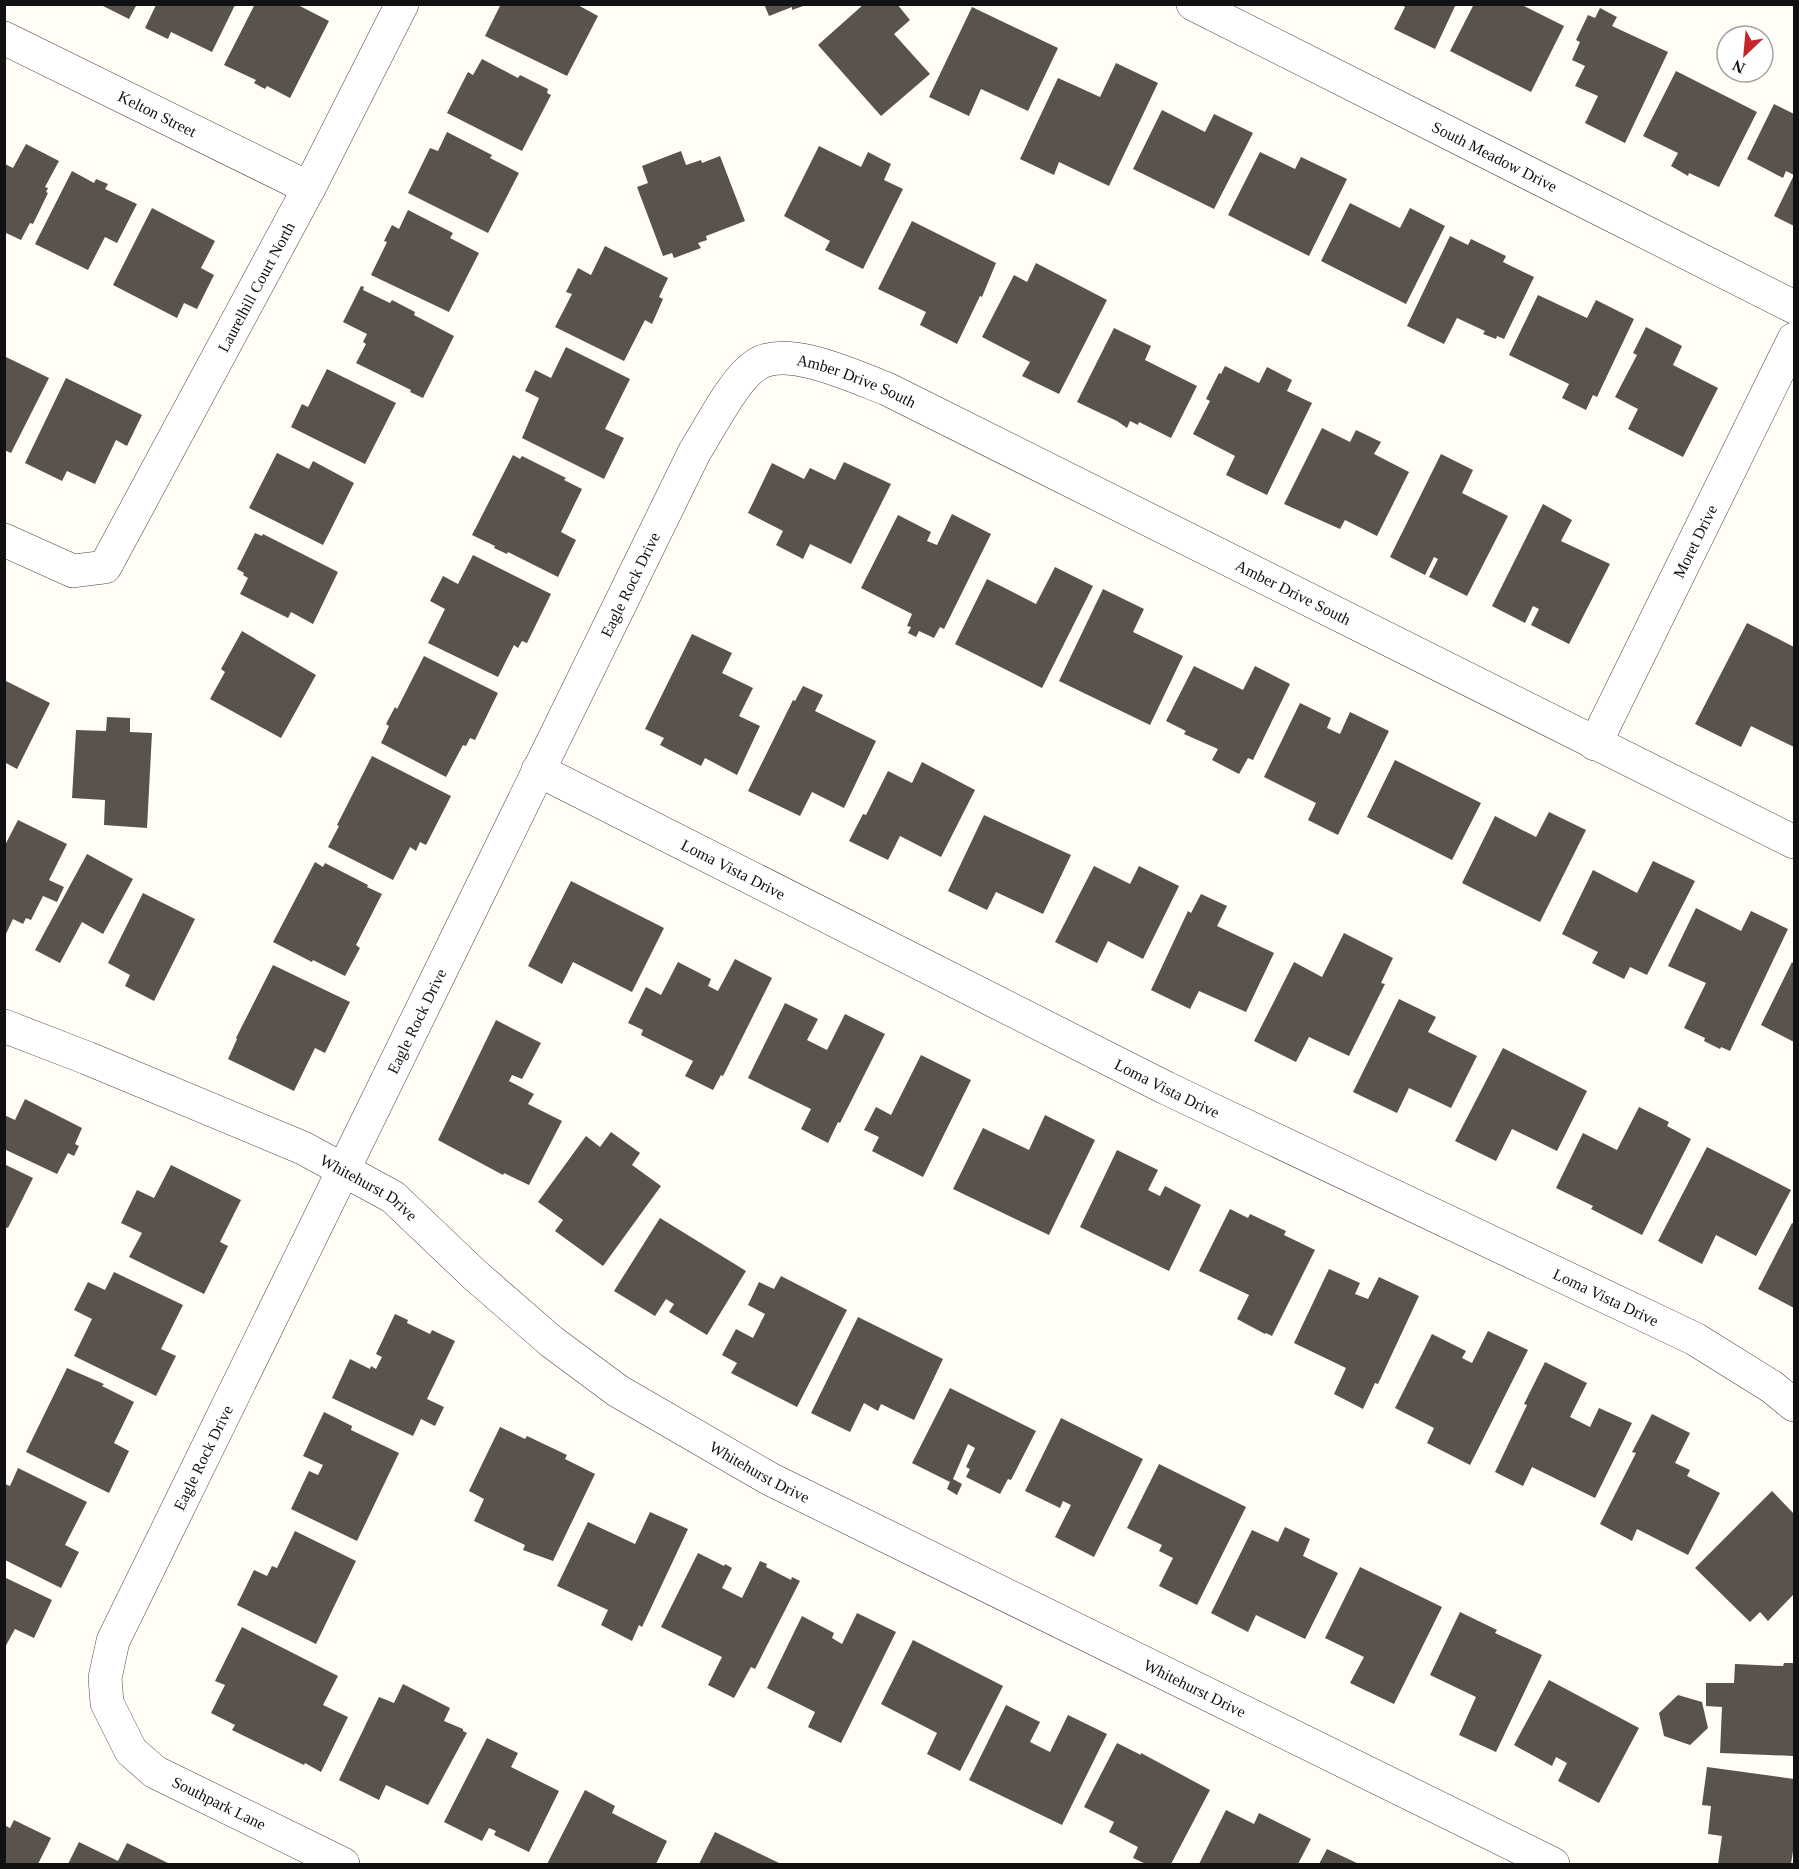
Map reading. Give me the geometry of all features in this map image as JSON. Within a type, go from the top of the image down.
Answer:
[{"type":"street","name":"Laurelhill Court North","points":[[4,540],[72,571],[105,567],[309,188],[402,4]]},
{"type":"street","name":"South Meadow Drive","points":[[1193,4],[1794,307]]},
{"type":"street","name":"Kelton Street","points":[[4,38],[309,188]]},
{"type":"street","name":"Moret Drive","points":[[1595,744],[1794,339]]},
{"type":"street","name":"Eagle Rock Drive","points":[[115,1720],[107,1703],[105,1678],[113,1641],[695,451],[740,380],[755,365],[774,357],[787,359]]},
{"type":"street","name":"Amber Drive South","points":[[787,359],[823,364],[886,389],[1794,842]]},
{"type":"street","name":"Loma Vista Drive","points":[[538,770],[1166,1088],[1695,1340],[1772,1387],[1794,1405]]},
{"type":"street","name":"Whitehurst Drive","points":[[4,1026],[303,1148],[393,1197],[476,1276],[552,1342],[618,1391],[770,1479],[1553,1864]]},
{"type":"street","name":"Southpark Lane","points":[[115,1720],[131,1751],[155,1772],[343,1864]]},
{"type":"building","points":[[99,4],[137,4],[129,19]]},
{"type":"building","points":[[255,4],[296,4],[329,21],[290,98],[267,86],[265,89],[254,83],[256,80],[224,65]]},
{"type":"building","points":[[501,4],[576,4],[598,16],[567,76],[485,36]]},
{"type":"building","points":[[764,4],[806,5],[792,10],[792,7],[769,16]]},
{"type":"building","points":[[864,4],[897,4],[910,20],[894,34],[930,74],[881,116],[818,45]]},
{"type":"building","points":[[1400,4],[1456,4],[1435,49],[1394,29],[1405,7]]},
{"type":"building","points":[[1474,4],[1520,4],[1564,26],[1531,92],[1450,51]]},
{"type":"building","points":[[156,5],[235,5],[212,52],[171,32],[168,39],[145,28]]},
{"type":"building","points":[[972,7],[1058,48],[1028,111],[981,89],[969,116],[929,97]]},
{"type":"building","points":[[1600,8],[1617,17],[1612,26],[1668,52],[1625,143],[1585,123],[1598,96],[1575,86],[1585,66],[1572,60],[1580,42],[1576,40],[1588,15],[1595,18]]},
{"type":"building","points":[[482,59],[518,78],[520,75],[548,89],[547,93],[551,95],[522,151],[447,113],[468,72],[473,75]]},
{"type":"building","points":[[1116,63],[1158,83],[1109,186],[1059,162],[1054,175],[1020,159],[1058,78],[1100,97]]},
{"type":"building","points":[[1676,71],[1757,112],[1719,187],[1689,173],[1688,176],[1671,166],[1678,153],[1643,136]]},
{"type":"building","points":[[1774,104],[1794,114],[1794,175],[1786,171],[1783,178],[1747,159]]},
{"type":"building","points":[[1162,110],[1205,132],[1214,114],[1253,133],[1214,209],[1133,169]]},
{"type":"building","points":[[447,132],[492,155],[490,158],[519,173],[488,233],[408,193],[430,148],[438,151]]},
{"type":"building","points":[[26,144],[59,161],[45,187],[48,188],[46,192],[48,193],[33,224],[30,223],[21,240],[4,232],[4,165],[13,168]]},
{"type":"building","points":[[819,146],[861,167],[868,152],[891,164],[884,180],[903,189],[863,269],[825,250],[830,241],[784,216]]},
{"type":"building","points":[[681,151],[686,165],[701,160],[702,163],[720,156],[745,221],[706,236],[707,240],[698,243],[701,248],[674,258],[672,253],[663,256],[637,187],[648,183],[642,166]]},
{"type":"building","points":[[1260,152],[1295,169],[1301,157],[1347,179],[1309,256],[1228,215]]},
{"type":"building","points":[[72,171],[94,183],[96,179],[108,184],[105,189],[137,204],[117,243],[105,237],[88,270],[35,244]]},
{"type":"building","points":[[1794,175],[1794,226],[1774,216]]},
{"type":"building","points":[[1350,203],[1400,228],[1410,208],[1445,226],[1406,304],[1321,261]]},
{"type":"building","points":[[152,208],[215,241],[201,268],[214,275],[197,309],[184,303],[177,318],[113,285]]},
{"type":"building","points":[[408,210],[453,233],[450,238],[479,253],[449,312],[371,275],[387,242],[384,241],[392,225],[399,229]]},
{"type":"building","points":[[912,221],[996,263],[982,297],[980,296],[957,344],[920,325],[926,312],[878,289]]},
{"type":"building","points":[[1450,236],[1468,245],[1471,239],[1506,256],[1503,262],[1534,277],[1504,339],[1497,336],[1496,339],[1483,334],[1485,331],[1457,318],[1444,344],[1407,326]]},
{"type":"building","points":[[605,246],[668,278],[659,297],[663,299],[652,324],[645,320],[624,361],[555,327],[572,294],[566,292],[578,268],[591,275]]},
{"type":"building","points":[[1036,263],[1107,300],[1059,394],[1022,376],[1030,362],[982,337],[1014,275],[1027,282]]},
{"type":"building","points":[[361,286],[364,287],[363,290],[390,303],[392,300],[415,312],[414,315],[454,336],[423,398],[356,363],[366,344],[363,342],[367,334],[343,322]]},
{"type":"building","points":[[1538,295],[1587,318],[1596,300],[1634,319],[1597,397],[1593,395],[1586,410],[1562,398],[1569,384],[1509,355]]},
{"type":"building","points":[[1646,327],[1682,346],[1673,365],[1718,388],[1683,457],[1628,429],[1638,409],[1615,397],[1637,355],[1633,353]]},
{"type":"building","points":[[1114,328],[1151,346],[1145,360],[1197,386],[1171,438],[1139,422],[1138,425],[1130,421],[1127,428],[1077,402]]},
{"type":"building","points":[[566,347],[630,379],[605,429],[624,438],[604,479],[522,438],[539,398],[525,391],[535,370],[551,378]]},
{"type":"building","points":[[4,356],[49,378],[11,453],[4,450]]},
{"type":"building","points":[[1225,366],[1259,383],[1267,367],[1292,380],[1287,391],[1312,403],[1267,495],[1226,475],[1235,456],[1193,434],[1210,401],[1206,399]]},
{"type":"building","points":[[327,369],[396,403],[365,464],[291,427],[302,404],[308,407]]},
{"type":"building","points":[[66,378],[142,415],[127,446],[116,440],[95,484],[67,471],[62,481],[25,463]]},
{"type":"building","points":[[1322,428],[1350,442],[1356,430],[1381,442],[1374,454],[1409,472],[1377,536],[1345,520],[1340,529],[1284,504]]},
{"type":"building","points":[[277,453],[309,469],[313,461],[354,483],[323,545],[249,508]]},
{"type":"building","points":[[1441,454],[1473,470],[1462,493],[1508,516],[1467,596],[1429,577],[1438,559],[1434,557],[1425,575],[1390,557]]},
{"type":"building","points":[[513,455],[520,459],[522,456],[566,478],[564,480],[582,489],[561,532],[576,540],[558,577],[508,552],[507,554],[494,548],[495,546],[472,535]]},
{"type":"building","points":[[844,462],[891,484],[851,564],[810,544],[803,559],[776,545],[783,531],[748,513],[772,463],[804,479],[810,468],[835,480]]},
{"type":"building","points":[[1543,504],[1572,520],[1561,541],[1610,564],[1569,644],[1531,625],[1539,609],[1533,606],[1525,623],[1492,606]]},
{"type":"building","points":[[952,514],[991,534],[944,629],[940,627],[934,638],[919,631],[916,637],[908,633],[911,627],[907,626],[912,614],[861,588],[898,515],[931,532],[927,541],[937,545]]},
{"type":"building","points":[[255,533],[262,536],[263,534],[338,572],[313,624],[291,612],[288,618],[240,594],[248,578],[237,569]]},
{"type":"building","points":[[473,555],[551,594],[527,643],[522,641],[518,648],[514,645],[498,677],[428,643],[445,609],[430,601],[443,576],[458,584]]},
{"type":"building","points":[[1055,567],[1093,586],[1042,688],[955,644],[987,579],[1036,604]]},
{"type":"building","points":[[1103,589],[1144,609],[1133,632],[1183,656],[1150,725],[1059,681]]},
{"type":"building","points":[[1747,623],[1794,647],[1794,747],[1751,726],[1741,747],[1695,724]]},
{"type":"building","points":[[242,631],[316,675],[281,738],[210,699],[225,672],[221,669]]},
{"type":"building","points":[[692,634],[732,653],[722,673],[753,688],[739,716],[760,726],[737,775],[705,758],[701,766],[660,745],[664,738],[645,729]]},
{"type":"building","points":[[424,656],[498,693],[475,740],[470,738],[466,746],[463,745],[446,777],[381,743],[389,726],[386,724],[395,707],[397,709]]},
{"type":"building","points":[[1194,666],[1243,690],[1255,666],[1290,684],[1253,760],[1248,758],[1239,774],[1212,760],[1218,749],[1184,734],[1186,731],[1166,721]]},
{"type":"building","points":[[4,680],[50,703],[17,769],[4,762]]},
{"type":"building","points":[[803,686],[823,695],[815,711],[876,741],[844,808],[812,792],[800,816],[748,791],[793,700],[795,701]]},
{"type":"building","points":[[1300,703],[1331,718],[1327,728],[1340,734],[1350,712],[1389,731],[1338,835],[1308,820],[1316,803],[1264,777]]},
{"type":"building","points":[[107,717],[130,718],[130,732],[152,733],[147,828],[104,825],[105,800],[72,798],[76,730],[106,731]]},
{"type":"building","points":[[372,756],[451,796],[426,845],[420,842],[416,851],[410,847],[393,880],[328,847]]},
{"type":"building","points":[[1395,760],[1481,803],[1452,860],[1367,817]]},
{"type":"building","points":[[922,762],[975,790],[941,857],[900,836],[888,860],[849,841],[863,814],[866,815],[888,771],[912,783]]},
{"type":"building","points":[[1549,812],[1586,830],[1540,922],[1462,883],[1495,816],[1536,837]]},
{"type":"building","points":[[984,815],[1071,855],[1043,914],[996,892],[987,910],[948,891]]},
{"type":"building","points":[[18,820],[67,844],[49,880],[64,887],[57,902],[43,896],[31,920],[26,918],[23,924],[13,919],[4,938],[4,847]]},
{"type":"building","points":[[87,854],[133,879],[103,934],[82,922],[60,963],[35,950]]},
{"type":"building","points":[[1653,861],[1695,881],[1647,975],[1630,967],[1624,979],[1592,963],[1598,952],[1562,934],[1593,870],[1637,893]]},
{"type":"building","points":[[315,862],[323,867],[325,863],[382,894],[356,945],[360,948],[345,976],[273,942]]},
{"type":"building","points":[[1094,866],[1130,884],[1139,866],[1179,886],[1143,959],[1108,941],[1097,963],[1055,942]]},
{"type":"building","points":[[571,881],[664,928],[632,992],[573,962],[562,984],[528,966]]},
{"type":"building","points":[[143,893],[195,919],[154,1001],[125,986],[130,975],[108,963]]},
{"type":"building","points":[[1201,894],[1227,906],[1217,926],[1274,953],[1246,1012],[1199,991],[1190,1009],[1151,990],[1188,911],[1191,913]]},
{"type":"building","points":[[1696,908],[1741,931],[1751,911],[1788,929],[1730,1051],[1704,1041],[1705,1038],[1684,1028],[1706,983],[1668,966]]},
{"type":"building","points":[[1344,933],[1393,958],[1381,983],[1385,984],[1349,1056],[1309,1037],[1296,1062],[1254,1041],[1294,962],[1322,977]]},
{"type":"building","points":[[735,959],[772,978],[723,1076],[721,1075],[713,1090],[685,1076],[693,1061],[641,1035],[643,1030],[628,1023],[646,987],[661,995],[678,962],[711,979],[708,986],[718,991]]},
{"type":"building","points":[[1792,962],[1794,964],[1794,1042],[1761,1025]]},
{"type":"building","points":[[273,965],[350,1002],[325,1053],[315,1048],[294,1091],[228,1059],[236,1038]]},
{"type":"building","points":[[1399,999],[1436,1017],[1428,1032],[1477,1056],[1451,1108],[1409,1088],[1397,1113],[1353,1092]]},
{"type":"building","points":[[785,1003],[818,1019],[807,1040],[827,1050],[845,1014],[885,1034],[828,1143],[801,1129],[811,1109],[748,1078]]},
{"type":"building","points":[[496,1020],[541,1043],[522,1079],[512,1075],[509,1081],[534,1094],[528,1104],[562,1121],[529,1185],[504,1173],[503,1175],[438,1140]]},
{"type":"building","points":[[1503,1048],[1587,1091],[1557,1151],[1512,1129],[1496,1161],[1455,1141]]},
{"type":"building","points":[[921,1055],[971,1080],[923,1177],[872,1151],[879,1137],[864,1130],[876,1107],[891,1115]]},
{"type":"building","points":[[25,1099],[82,1128],[75,1144],[79,1146],[74,1156],[68,1153],[57,1174],[4,1149],[4,1115],[15,1120]]},
{"type":"building","points":[[1639,1107],[1669,1122],[1667,1126],[1691,1139],[1642,1235],[1591,1209],[1593,1206],[1556,1188],[1583,1133],[1617,1150]]},
{"type":"building","points":[[1045,1115],[1095,1140],[1049,1235],[953,1189],[983,1128],[1029,1150]]},
{"type":"building","points":[[611,1132],[640,1153],[632,1165],[661,1186],[603,1266],[555,1231],[563,1220],[538,1202],[586,1136],[600,1147]]},
{"type":"building","points":[[1707,1147],[1791,1190],[1756,1256],[1716,1235],[1702,1264],[1658,1241]]},
{"type":"building","points":[[1117,1150],[1158,1170],[1148,1190],[1160,1196],[1165,1186],[1201,1205],[1169,1271],[1080,1227]]},
{"type":"building","points":[[4,1164],[33,1178],[8,1228],[4,1227]]},
{"type":"building","points":[[171,1165],[241,1200],[220,1242],[228,1246],[204,1294],[129,1257],[142,1233],[121,1223],[137,1190],[154,1198]]},
{"type":"building","points":[[1230,1209],[1248,1218],[1250,1214],[1286,1231],[1284,1235],[1315,1250],[1272,1336],[1237,1319],[1249,1295],[1199,1271]]},
{"type":"building","points":[[660,1218],[746,1271],[707,1335],[669,1312],[674,1304],[666,1299],[655,1316],[614,1291]]},
{"type":"building","points":[[1792,1223],[1794,1224],[1794,1308],[1758,1289]]},
{"type":"building","points":[[1329,1269],[1360,1283],[1355,1294],[1368,1299],[1379,1277],[1419,1296],[1378,1384],[1375,1383],[1363,1409],[1334,1394],[1346,1368],[1294,1343]]},
{"type":"building","points":[[114,1272],[183,1305],[161,1349],[176,1356],[156,1396],[74,1356],[92,1319],[74,1310],[88,1282],[105,1290]]},
{"type":"building","points":[[781,1276],[847,1310],[797,1407],[731,1373],[737,1363],[722,1355],[736,1329],[753,1338],[765,1314],[748,1305],[759,1282],[774,1289]]},
{"type":"building","points":[[395,1314],[408,1320],[407,1323],[430,1334],[432,1330],[455,1341],[427,1399],[444,1407],[435,1426],[421,1419],[413,1436],[332,1398],[350,1359],[370,1369],[371,1366],[376,1369],[382,1357],[376,1354]]},
{"type":"building","points":[[858,1317],[943,1359],[914,1420],[881,1404],[878,1411],[864,1403],[850,1432],[811,1413]]},
{"type":"building","points":[[1488,1331],[1528,1350],[1470,1465],[1427,1443],[1434,1428],[1395,1408],[1432,1334],[1466,1351],[1462,1358],[1472,1363]]},
{"type":"building","points":[[1545,1362],[1587,1383],[1570,1417],[1590,1427],[1599,1408],[1632,1423],[1595,1498],[1532,1467],[1523,1486],[1495,1472]]},
{"type":"building","points":[[67,1368],[104,1384],[102,1386],[134,1402],[114,1443],[129,1451],[109,1493],[26,1452]]},
{"type":"building","points":[[950,1388],[1036,1431],[1011,1480],[1008,1479],[1000,1494],[966,1477],[970,1469],[966,1467],[975,1448],[968,1444],[953,1479],[962,1484],[957,1495],[947,1489],[950,1482],[912,1463]]},
{"type":"building","points":[[324,1412],[352,1426],[351,1430],[399,1453],[357,1541],[291,1509],[309,1471],[318,1475],[323,1465],[303,1456]]},
{"type":"building","points":[[1652,1414],[1690,1433],[1675,1463],[1690,1470],[1687,1476],[1720,1493],[1688,1555],[1637,1529],[1632,1541],[1600,1524],[1636,1453],[1632,1452]]},
{"type":"building","points":[[1061,1418],[1143,1459],[1094,1557],[1055,1537],[1071,1505],[1063,1501],[1060,1508],[1025,1491]]},
{"type":"building","points":[[500,1427],[525,1439],[527,1436],[567,1455],[565,1459],[595,1474],[553,1561],[523,1550],[525,1545],[474,1521],[484,1499],[469,1491]]},
{"type":"building","points":[[1159,1464],[1246,1507],[1197,1605],[1159,1586],[1173,1558],[1159,1551],[1162,1545],[1127,1528]]},
{"type":"building","points":[[18,1468],[87,1502],[65,1545],[79,1552],[61,1588],[5,1560],[5,1484],[10,1486]]},
{"type":"building","points":[[1772,1491],[1794,1514],[1794,1594],[1768,1621],[1760,1612],[1750,1622],[1695,1568]]},
{"type":"building","points":[[650,1512],[688,1529],[642,1627],[639,1625],[632,1641],[601,1625],[608,1610],[557,1586],[588,1522],[635,1544]]},
{"type":"building","points":[[1285,1527],[1310,1539],[1303,1556],[1338,1573],[1305,1639],[1256,1615],[1248,1632],[1211,1613],[1252,1530],[1278,1542]]},
{"type":"building","points":[[295,1531],[356,1561],[316,1644],[237,1605],[254,1570],[267,1576],[272,1566],[277,1568]]},
{"type":"building","points":[[698,1553],[732,1568],[722,1588],[742,1598],[760,1561],[767,1564],[766,1567],[791,1580],[792,1577],[800,1581],[755,1669],[751,1667],[734,1698],[708,1685],[722,1657],[661,1627]]},
{"type":"building","points":[[1360,1567],[1442,1607],[1394,1704],[1350,1683],[1364,1657],[1325,1638]]},
{"type":"building","points":[[4,1577],[52,1600],[34,1638],[15,1629],[4,1649]]},
{"type":"building","points":[[1460,1612],[1497,1630],[1495,1633],[1542,1655],[1496,1752],[1459,1735],[1476,1697],[1430,1675]]},
{"type":"building","points":[[857,1613],[896,1632],[841,1743],[808,1727],[815,1712],[767,1688],[802,1616],[834,1633],[832,1638],[842,1644]]},
{"type":"building","points":[[242,1627],[338,1676],[323,1705],[348,1717],[321,1772],[232,1730],[235,1725],[211,1713],[225,1685],[215,1681]]},
{"type":"building","points":[[913,1640],[1003,1686],[960,1771],[927,1754],[937,1733],[881,1704]]},
{"type":"building","points":[[1784,1663],[1794,1663],[1794,1756],[1720,1753],[1722,1707],[1706,1706],[1706,1683],[1734,1683],[1735,1664],[1783,1666]]},
{"type":"building","points":[[1549,1680],[1639,1728],[1599,1803],[1558,1781],[1567,1763],[1556,1757],[1552,1766],[1514,1745]]},
{"type":"building","points":[[403,1684],[450,1708],[444,1721],[467,1733],[428,1805],[386,1785],[379,1800],[339,1780],[379,1697],[394,1703]]},
{"type":"building","points":[[1678,1695],[1702,1702],[1708,1728],[1690,1745],[1664,1736],[1659,1713]]},
{"type":"building","points":[[1006,1705],[1040,1722],[1030,1742],[1050,1752],[1068,1715],[1107,1734],[1062,1825],[969,1780]]},
{"type":"building","points":[[487,1738],[518,1753],[511,1767],[559,1791],[529,1852],[494,1835],[496,1831],[489,1828],[482,1841],[444,1822]]},
{"type":"building","points":[[1117,1743],[1141,1755],[1141,1753],[1210,1790],[1171,1864],[1146,1864],[1133,1858],[1138,1847],[1109,1832],[1114,1822],[1084,1807]]},
{"type":"building","points":[[1707,1767],[1794,1779],[1794,1851],[1791,1864],[1718,1864],[1722,1836],[1708,1834],[1711,1806],[1702,1805]]},
{"type":"building","points":[[585,1790],[615,1806],[612,1813],[667,1841],[656,1864],[547,1864]]},
{"type":"building","points":[[1226,1810],[1254,1824],[1259,1813],[1311,1839],[1298,1864],[1199,1864]]},
{"type":"building","points":[[14,1820],[51,1838],[38,1864],[4,1864],[4,1825],[10,1828]]},
{"type":"building","points":[[715,1832],[779,1863],[699,1864]]},
{"type":"building","points":[[79,1842],[118,1861],[127,1843],[170,1864],[68,1864]]},
{"type":"building","points":[[1327,1849],[1359,1864],[1319,1864]]}]
